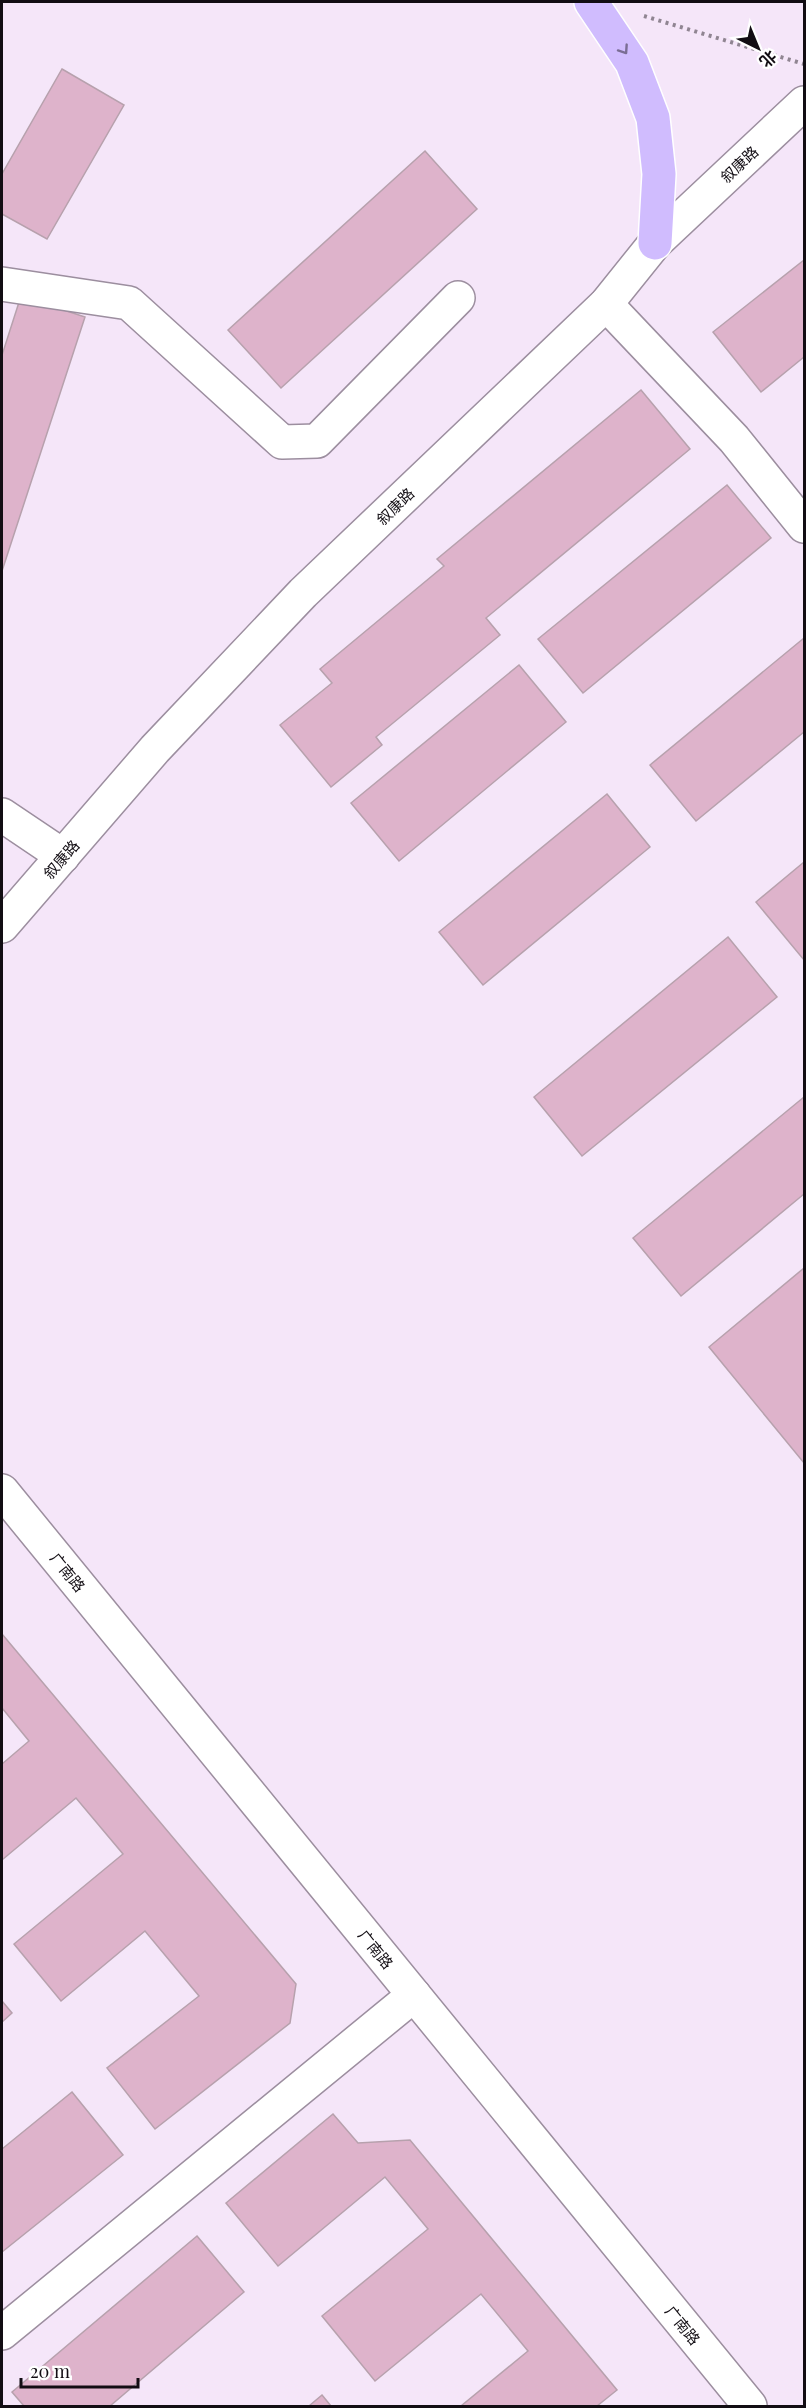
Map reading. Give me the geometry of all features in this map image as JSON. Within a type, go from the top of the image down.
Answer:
[{"type":"main road","points":[[591,2],[633,63],[652,118],[659,174],[655,243]]},
{"type":"street","name":"叙康路","points":[[2,926],[154,749],[303,593],[606,304],[655,243],[804,103]]},
{"type":"street","points":[[2,284],[129,303],[282,442],[317,441],[458,298]]},
{"type":"street","points":[[606,304],[734,439],[804,526]]},
{"type":"street","points":[[2,815],[63,856]]},
{"type":"street","name":"广南路","points":[[2,1491],[750,2406]]},
{"type":"street","points":[[2,2333],[414,1995]]},
{"type":"path","points":[[641,15],[804,64]]},
{"type":"building","points":[[62,69],[124,105],[47,239],[2,214],[2,174]]},
{"type":"building","points":[[425,151],[477,209],[281,388],[228,330]]},
{"type":"building","points":[[804,260],[804,357],[761,392],[713,332]]},
{"type":"building","points":[[21,296],[85,317],[2,571],[2,355]]},
{"type":"building","points":[[641,390],[690,449],[486,618],[500,635],[376,737],[382,745],[331,787],[280,725],[332,683],[320,669],[444,566],[437,559]]},
{"type":"building","points":[[727,485],[771,538],[583,693],[538,639]]},
{"type":"building","points":[[804,638],[804,732],[696,821],[650,765]]},
{"type":"building","points":[[519,665],[566,722],[399,861],[351,803]]},
{"type":"building","points":[[607,794],[650,847],[483,985],[439,932]]},
{"type":"building","points":[[804,862],[804,960],[756,902]]},
{"type":"building","points":[[728,937],[777,997],[582,1156],[534,1097]]},
{"type":"building","points":[[804,1097],[804,1194],[681,1296],[633,1238]]},
{"type":"building","points":[[804,1268],[804,1463],[709,1347]]},
{"type":"building","points":[[2,1634],[296,1984],[290,2023],[155,2129],[107,2068],[199,1996],[145,1931],[61,2001],[14,1944],[123,1854],[76,1798],[2,1860],[2,1764],[29,1741],[2,1708]]},
{"type":"building","points":[[2,2001],[12,2013],[2,2022]]},
{"type":"building","points":[[72,2092],[123,2155],[2,2252],[2,2149]]},
{"type":"building","points":[[333,2114],[358,2143],[410,2140],[617,2390],[597,2406],[461,2406],[528,2351],[481,2294],[375,2381],[322,2316],[428,2229],[385,2177],[278,2266],[226,2203]]},
{"type":"building","points":[[197,2236],[244,2292],[110,2406],[24,2406],[12,2392]]},
{"type":"building","points":[[322,2395],[331,2406],[309,2406]]}]
